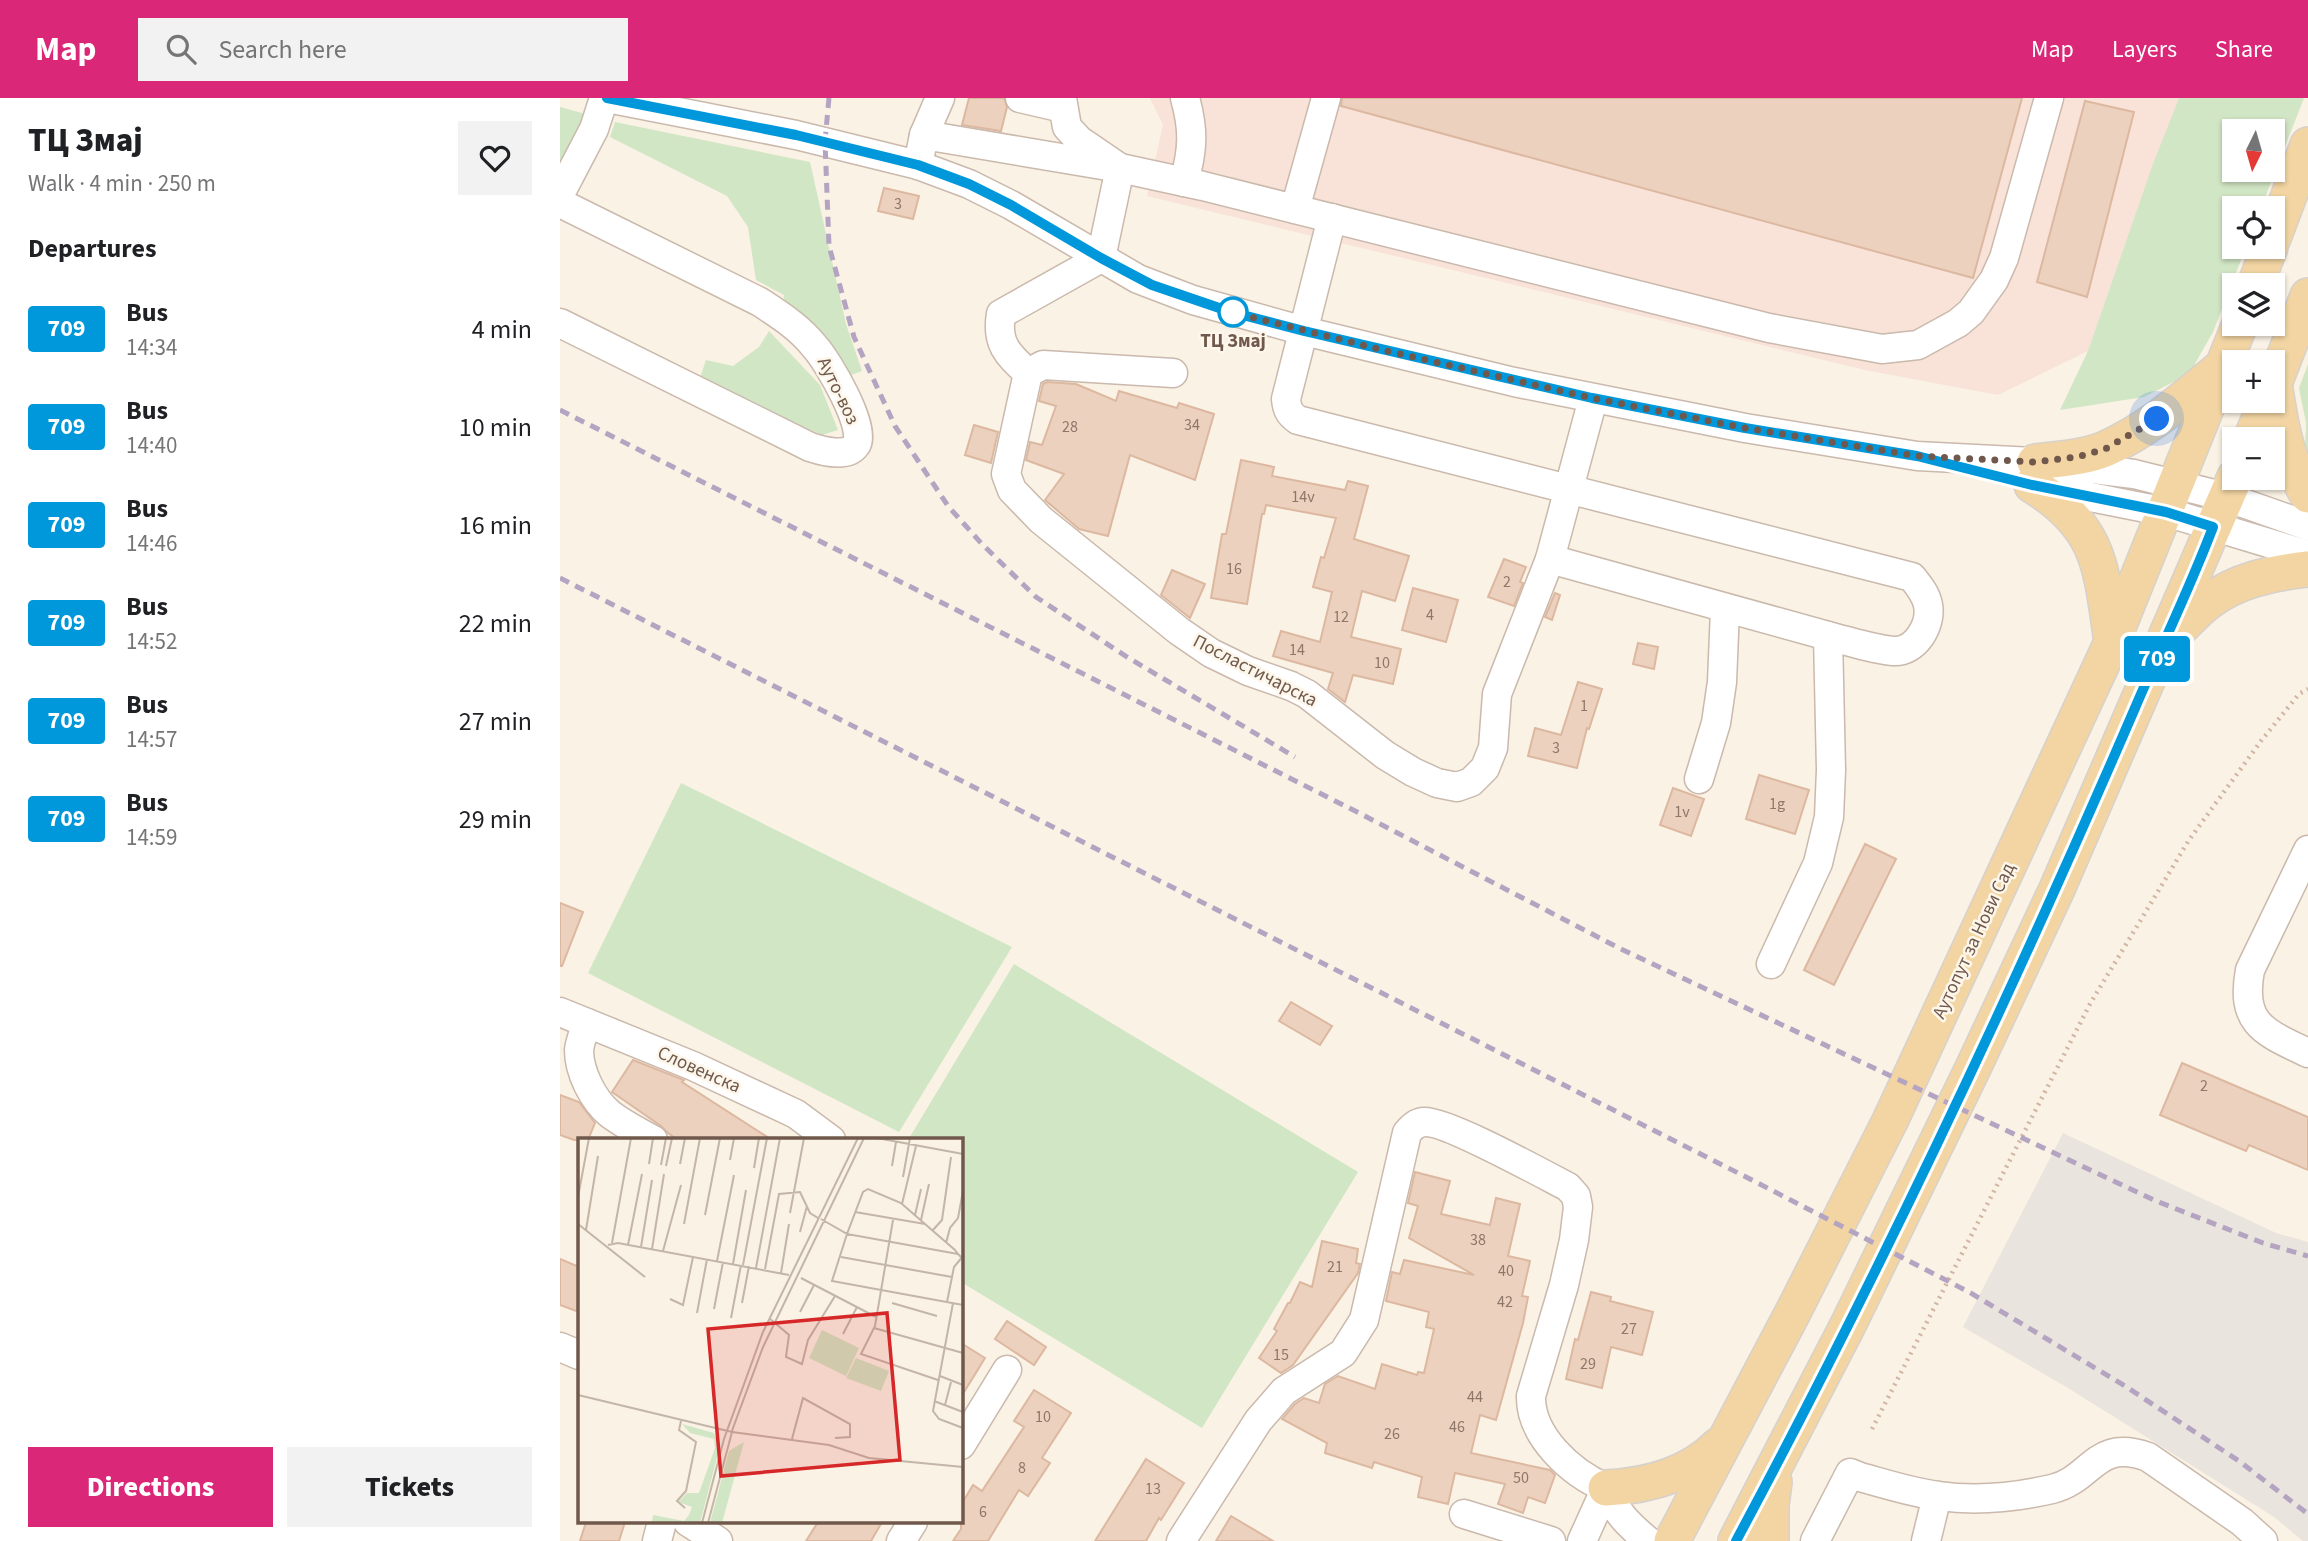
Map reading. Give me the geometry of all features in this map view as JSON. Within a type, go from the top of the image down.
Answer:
[{"type":"main road","points":[[2285,206],[2308,145]]},
{"type":"main road","points":[[2285,356],[2308,296]]},
{"type":"main road","points":[[2112,642],[2100,570],[2090,541],[2084,530],[2034,474],[2105,449],[2126,438],[2172,408],[2222,367]]},
{"type":"main road","name":"Аутопут за Нови Сад","points":[[1672,1541],[1890,1121],[2112,642],[2222,370]]},
{"type":"main road","points":[[2278,413],[2281,432],[2295,475],[2308,495]]},
{"type":"main road","points":[[1736,1541],[1948,1124],[2057,889],[2225,500]]},
{"type":"main road","points":[[2165,643],[2207,603],[2241,583],[2277,572],[2308,569]]},
{"type":"main road","points":[[1606,1488],[1626,1487],[1672,1476],[1709,1455],[1726,1438]]},
{"type":"main road","points":[[1771,1541],[1770,1505],[1777,1464]]},
{"type":"street","points":[[560,194],[594,129],[606,98],[796,135],[918,165],[969,184],[1011,205],[1138,279],[1231,312],[1304,331],[1592,398],[1745,428],[2171,498],[2225,500],[2308,526]]},
{"type":"street","points":[[918,165],[924,135],[940,98]]},
{"type":"street","points":[[1020,98],[1063,103],[1068,127],[1079,140],[1120,168]]},
{"type":"street","points":[[1184,182],[1192,154],[1191,119],[1185,98]]},
{"type":"street","points":[[1295,209],[1326,98]]},
{"type":"street","points":[[924,135],[1120,168],[1184,182],[1781,331],[1882,349],[1918,345],[1958,323],[1971,312],[1994,280],[2004,258],[2049,98]]},
{"type":"street","points":[[1120,168],[1101,258],[1001,314],[1000,340],[1011,357],[1028,373],[1043,365],[1173,373]]},
{"type":"street","name":"Ауто-воз","points":[[560,203],[744,294],[788,321],[810,341],[824,359],[853,415],[859,439],[851,450],[833,452],[810,447],[560,323]]},
{"type":"street","points":[[1332,218],[1286,399],[1287,410],[1298,420],[1912,577],[1924,592],[1928,620],[1915,643],[1895,652],[1550,559]]},
{"type":"street","name":"Посластичарска","points":[[1028,373],[1006,474],[1012,490],[1041,520],[1179,631],[1212,653],[1248,671],[1307,694],[1413,772],[1437,783],[1457,787],[1471,782],[1485,768],[1493,748],[1497,694],[1550,559],[1592,398]]},
{"type":"street","points":[[2225,500],[2308,555]]},
{"type":"street","points":[[1699,779],[1716,723],[1722,682],[1725,608]]},
{"type":"street","points":[[1771,964],[1818,863],[1829,817],[1831,770],[1828,635]]},
{"type":"street","points":[[2308,850],[2250,970],[2246,991],[2251,1015],[2270,1035],[2308,1053]]},
{"type":"street","name":"Словенска","points":[[560,1012],[693,1066],[796,1114],[828,1138]]},
{"type":"street","points":[[587,1023],[579,1048],[586,1079],[594,1095],[608,1113],[650,1138]]},
{"type":"street","points":[[1181,1541],[1258,1421],[1284,1391],[1349,1347],[1364,1320],[1407,1133],[1414,1125],[1426,1121],[1449,1128],[1568,1186],[1576,1196],[1578,1207],[1574,1240],[1531,1396],[1531,1410],[1548,1443],[1575,1471],[1606,1488],[1619,1514],[1648,1541]]},
{"type":"street","points":[[560,1347],[578,1355]]},
{"type":"street","points":[[962,1443],[1007,1370]]},
{"type":"street","points":[[1815,1541],[1850,1473],[1937,1496],[2005,1496],[2052,1489],[2066,1484],[2090,1465],[2119,1451],[2132,1451],[2148,1457],[2242,1522],[2263,1541]]},
{"type":"street","points":[[1581,1541],[1606,1488]]},
{"type":"street","points":[[1926,1541],[1937,1496]]},
{"type":"street","points":[[1464,1514],[1551,1541]]},
{"type":"street","points":[[657,1541],[661,1524]]},
{"type":"street","points":[[691,1524],[718,1541]]},
{"type":"street","points":[[901,1541],[912,1524]]},
{"type":"path","points":[[1872,1429],[2090,1004],[2189,840],[2298,694],[2308,689]]},
{"type":"shaded area","points":[[1150,98],[2184,98],[2088,351],[1998,395],[1865,370],[1147,196],[1163,125]]},
{"type":"shaded area","points":[[2063,1133],[2276,1233],[2308,1242],[2308,1541],[2303,1541],[2274,1517],[2068,1388],[1963,1327]]},
{"type":"green space","points":[[2179,98],[2304,98],[2286,144],[2286,119],[2222,119],[2222,182],[2271,182],[2266,196],[2222,196],[2222,259],[2241,259],[2236,273],[2222,273],[2222,309],[2213,332],[2189,374],[2144,397],[2060,410],[2088,351],[2153,164]]},
{"type":"green space","points":[[560,107],[586,114],[560,173]]},
{"type":"green space","points":[[615,122],[810,162],[846,324],[862,371],[846,377],[783,307],[784,295],[756,280],[748,227],[727,196],[610,137]]},
{"type":"green space","points":[[769,331],[820,385],[838,430],[822,435],[700,378],[706,360],[733,366],[759,347]]},
{"type":"green space","points":[[2308,364],[2308,458],[2305,452],[2306,423],[2299,388]]},
{"type":"green space","points":[[681,783],[1012,947],[899,1132],[588,973]]},
{"type":"green space","points":[[1014,964],[1358,1172],[1202,1428],[962,1283],[962,1138],[909,1138]]},
{"type":"building","points":[[969,98],[1004,98],[1007,107],[1001,131],[962,125]]},
{"type":"building","points":[[1342,98],[2022,98],[1973,278],[1341,106]]},
{"type":"building","points":[[2085,101],[2134,112],[2087,297],[2037,282]]},
{"type":"building","points":[[884,188],[919,196],[913,219],[878,211]]},
{"type":"building","points":[[1043,384],[1076,384],[1116,401],[1119,391],[1177,408],[1179,403],[1214,414],[1195,480],[1130,455],[1108,536],[1079,529],[1045,500],[1064,474],[1026,460],[1030,442],[1042,445],[1056,406],[1039,401]]},
{"type":"building","points":[[974,425],[998,432],[991,463],[965,455]]},
{"type":"building","points":[[1241,460],[1274,467],[1272,476],[1345,490],[1348,481],[1368,486],[1354,539],[1409,556],[1395,601],[1362,591],[1351,637],[1401,649],[1393,684],[1353,675],[1345,702],[1328,689],[1333,673],[1273,656],[1281,631],[1320,642],[1332,592],[1313,587],[1336,518],[1266,505],[1262,514],[1247,604],[1211,598],[1222,534],[1226,534]]},
{"type":"building","points":[[1504,559],[1526,567],[1514,606],[1488,597]]},
{"type":"building","points":[[1172,570],[1205,584],[1190,618],[1161,595]]},
{"type":"building","points":[[1413,588],[1458,600],[1446,642],[1402,630]]},
{"type":"building","points":[[1555,593],[1560,595],[1552,620],[1545,617]]},
{"type":"building","points":[[1638,643],[1658,647],[1654,669],[1633,664]]},
{"type":"building","points":[[1578,682],[1602,689],[1589,729],[1587,728],[1577,768],[1528,756],[1535,728],[1561,735]]},
{"type":"building","points":[[1759,775],[1809,790],[1795,834],[1746,819]]},
{"type":"building","points":[[1673,788],[1704,799],[1691,836],[1660,825]]},
{"type":"building","points":[[1865,844],[1896,859],[1834,985],[1804,970]]},
{"type":"building","points":[[560,903],[583,912],[562,966],[560,966]]},
{"type":"building","points":[[1291,1002],[1332,1026],[1320,1045],[1279,1021]]},
{"type":"building","points":[[633,1060],[684,1080],[682,1082],[769,1138],[675,1138],[612,1092]]},
{"type":"building","points":[[2182,1063],[2308,1117],[2308,1170],[2249,1145],[2246,1151],[2160,1115]]},
{"type":"building","points":[[560,1095],[579,1102],[595,1123],[589,1138],[574,1140],[560,1135]]},
{"type":"building","points":[[1415,1172],[1450,1181],[1441,1214],[1490,1225],[1496,1198],[1520,1204],[1508,1256],[1530,1261],[1522,1296],[1528,1297],[1523,1323],[1496,1420],[1480,1415],[1471,1453],[1550,1470],[1555,1475],[1545,1503],[1528,1497],[1523,1513],[1498,1504],[1505,1484],[1455,1473],[1448,1504],[1418,1497],[1422,1477],[1374,1462],[1372,1468],[1325,1453],[1327,1443],[1282,1419],[1304,1398],[1319,1403],[1325,1384],[1338,1376],[1375,1389],[1382,1364],[1417,1375],[1418,1372],[1424,1373],[1434,1329],[1426,1327],[1429,1312],[1386,1301],[1392,1272],[1400,1274],[1404,1260],[1474,1275],[1409,1238],[1418,1206],[1408,1203]]},
{"type":"building","points":[[1322,1241],[1358,1249],[1358,1273],[1293,1365],[1281,1373],[1259,1358],[1277,1331],[1274,1329],[1300,1282],[1312,1287]]},
{"type":"building","points":[[560,1259],[578,1267],[578,1312],[560,1305]]},
{"type":"building","points":[[1591,1292],[1611,1297],[1610,1301],[1653,1312],[1642,1355],[1611,1347],[1602,1388],[1566,1379],[1575,1339],[1578,1340]]},
{"type":"building","points":[[1007,1321],[1046,1347],[1034,1365],[995,1339]]},
{"type":"building","points":[[962,1344],[985,1358],[962,1395]]},
{"type":"building","points":[[1034,1390],[1071,1413],[1042,1458],[1050,1463],[1028,1496],[1019,1490],[988,1541],[953,1541],[961,1529],[962,1503],[973,1485],[982,1491],[1024,1427],[1014,1421]]},
{"type":"building","points":[[1146,1459],[1184,1483],[1161,1520],[1159,1518],[1146,1541],[1095,1541]]},
{"type":"building","points":[[1231,1516],[1273,1541],[1216,1541]]},
{"type":"building","points":[[585,1524],[624,1524],[619,1541],[580,1541]]},
{"type":"building","points":[[817,1524],[881,1524],[871,1541],[806,1541]]},
{"type":"railway","points":[[829,98],[825,141],[829,246],[854,337],[895,426],[948,506],[1036,597],[1127,657],[1295,757]]},
{"type":"railway","points":[[560,410],[1359,813],[1619,948],[2156,1201],[2263,1243],[2308,1256]]},
{"type":"railway","points":[[560,578],[1969,1292],[2125,1386],[2239,1461],[2308,1514]]},
{"type":"bus line","name":"709","points":[[607,98],[796,135],[918,165],[969,184],[1011,205],[1138,279],[1231,312],[1514,382],[1745,428],[1917,456],[2032,485],[2166,512],[2213,527],[2107,777],[1937,1146],[1736,1541]]},
{"type":"place","name":"ТЦ Змај","points":[[1233,312]]},
{"type":"route","points":[[1233,312],[1514,382],[1745,428],[1917,456],[2035,462],[2077,457],[2105,449],[2157,419]]}]
